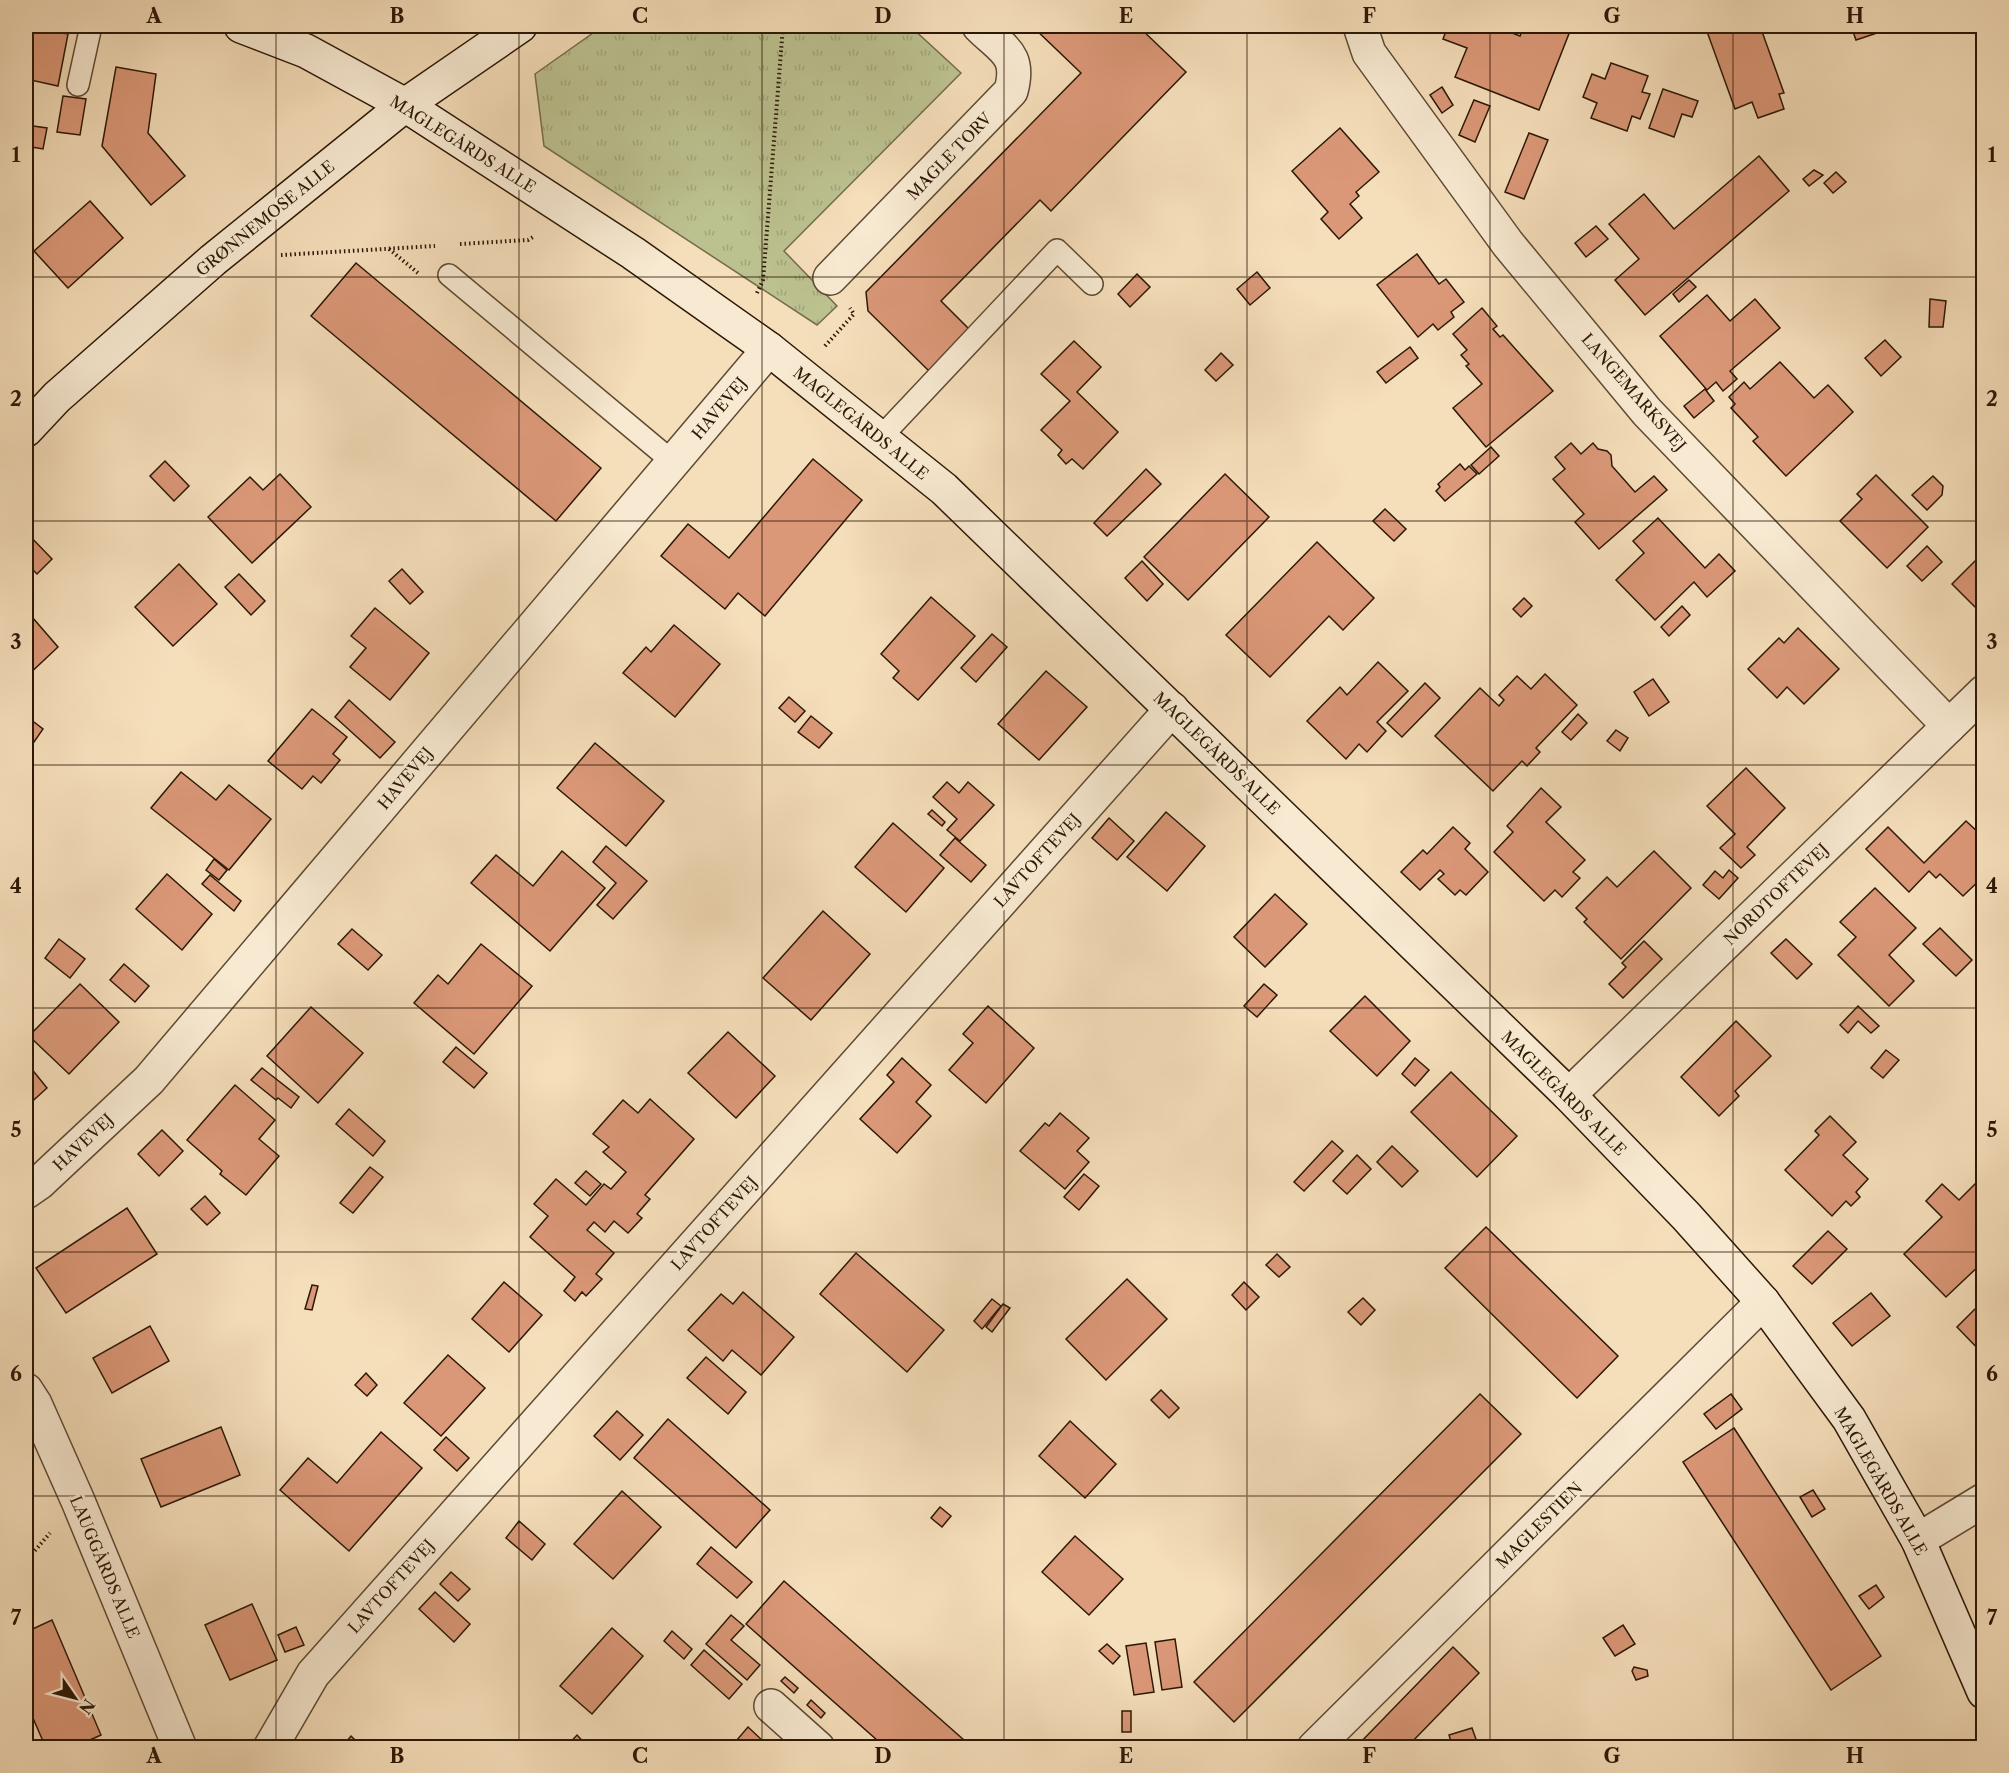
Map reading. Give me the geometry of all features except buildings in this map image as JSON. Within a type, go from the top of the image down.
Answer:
[{"type":"street","name":"MAGLEGÅRDS ALLE","points":[[241,26],[306,51],[405,105],[633,253],[769,350],[944,489],[1569,1095],[1686,1216],[1763,1302],[1849,1419],[1918,1540],[1983,1692]]},
{"type":"street","name":"GRØNNEMOSE ALLE","points":[[26,430],[57,397],[213,260],[405,105],[520,26]]},
{"type":"street","name":"MAGLE TORV","points":[[830,278],[1011,91],[1016,74],[1013,59],[979,26]]},
{"type":"street","name":"LANGEMARKSVEJ","points":[[1360,26],[1369,53],[1501,235],[1647,412],[1949,726]]},
{"type":"street","name":"HAVEVEJ","points":[[26,1192],[39,1183],[149,1080],[769,350]]},
{"type":"street","name":"NORDTOFTEVEJ","points":[[1569,1095],[1983,692]]},
{"type":"street","name":"LAVTOFTEVEJ","points":[[270,1748],[313,1674],[1172,709]]},
{"type":"street","name":"MAGLESTIEN","points":[[1314,1748],[1763,1302]]},
{"type":"street","name":"LAUGGÅRDS ALLE","points":[[26,1390],[35,1404],[78,1501],[180,1748]]},
{"type":"street","points":[[1918,1540],[1983,1500]]},
{"type":"street","points":[[771,1706],[818,1748]]},
{"type":"lane","points":[[78,85],[91,26]]},
{"type":"lane","points":[[880,438],[1057,250],[1092,284]]},
{"type":"lane","points":[[449,275],[673,462]]},
{"type":"path","points":[[741,330],[763,280],[783,26]]},
{"type":"path","points":[[458,244],[528,240],[572,213]]},
{"type":"path","points":[[272,256],[447,245]]},
{"type":"path","points":[[800,374],[854,314],[830,278]]},
{"type":"green space","points":[[603,26],[910,26],[961,73],[784,251],[837,306],[817,325],[544,146],[535,74]]}]
